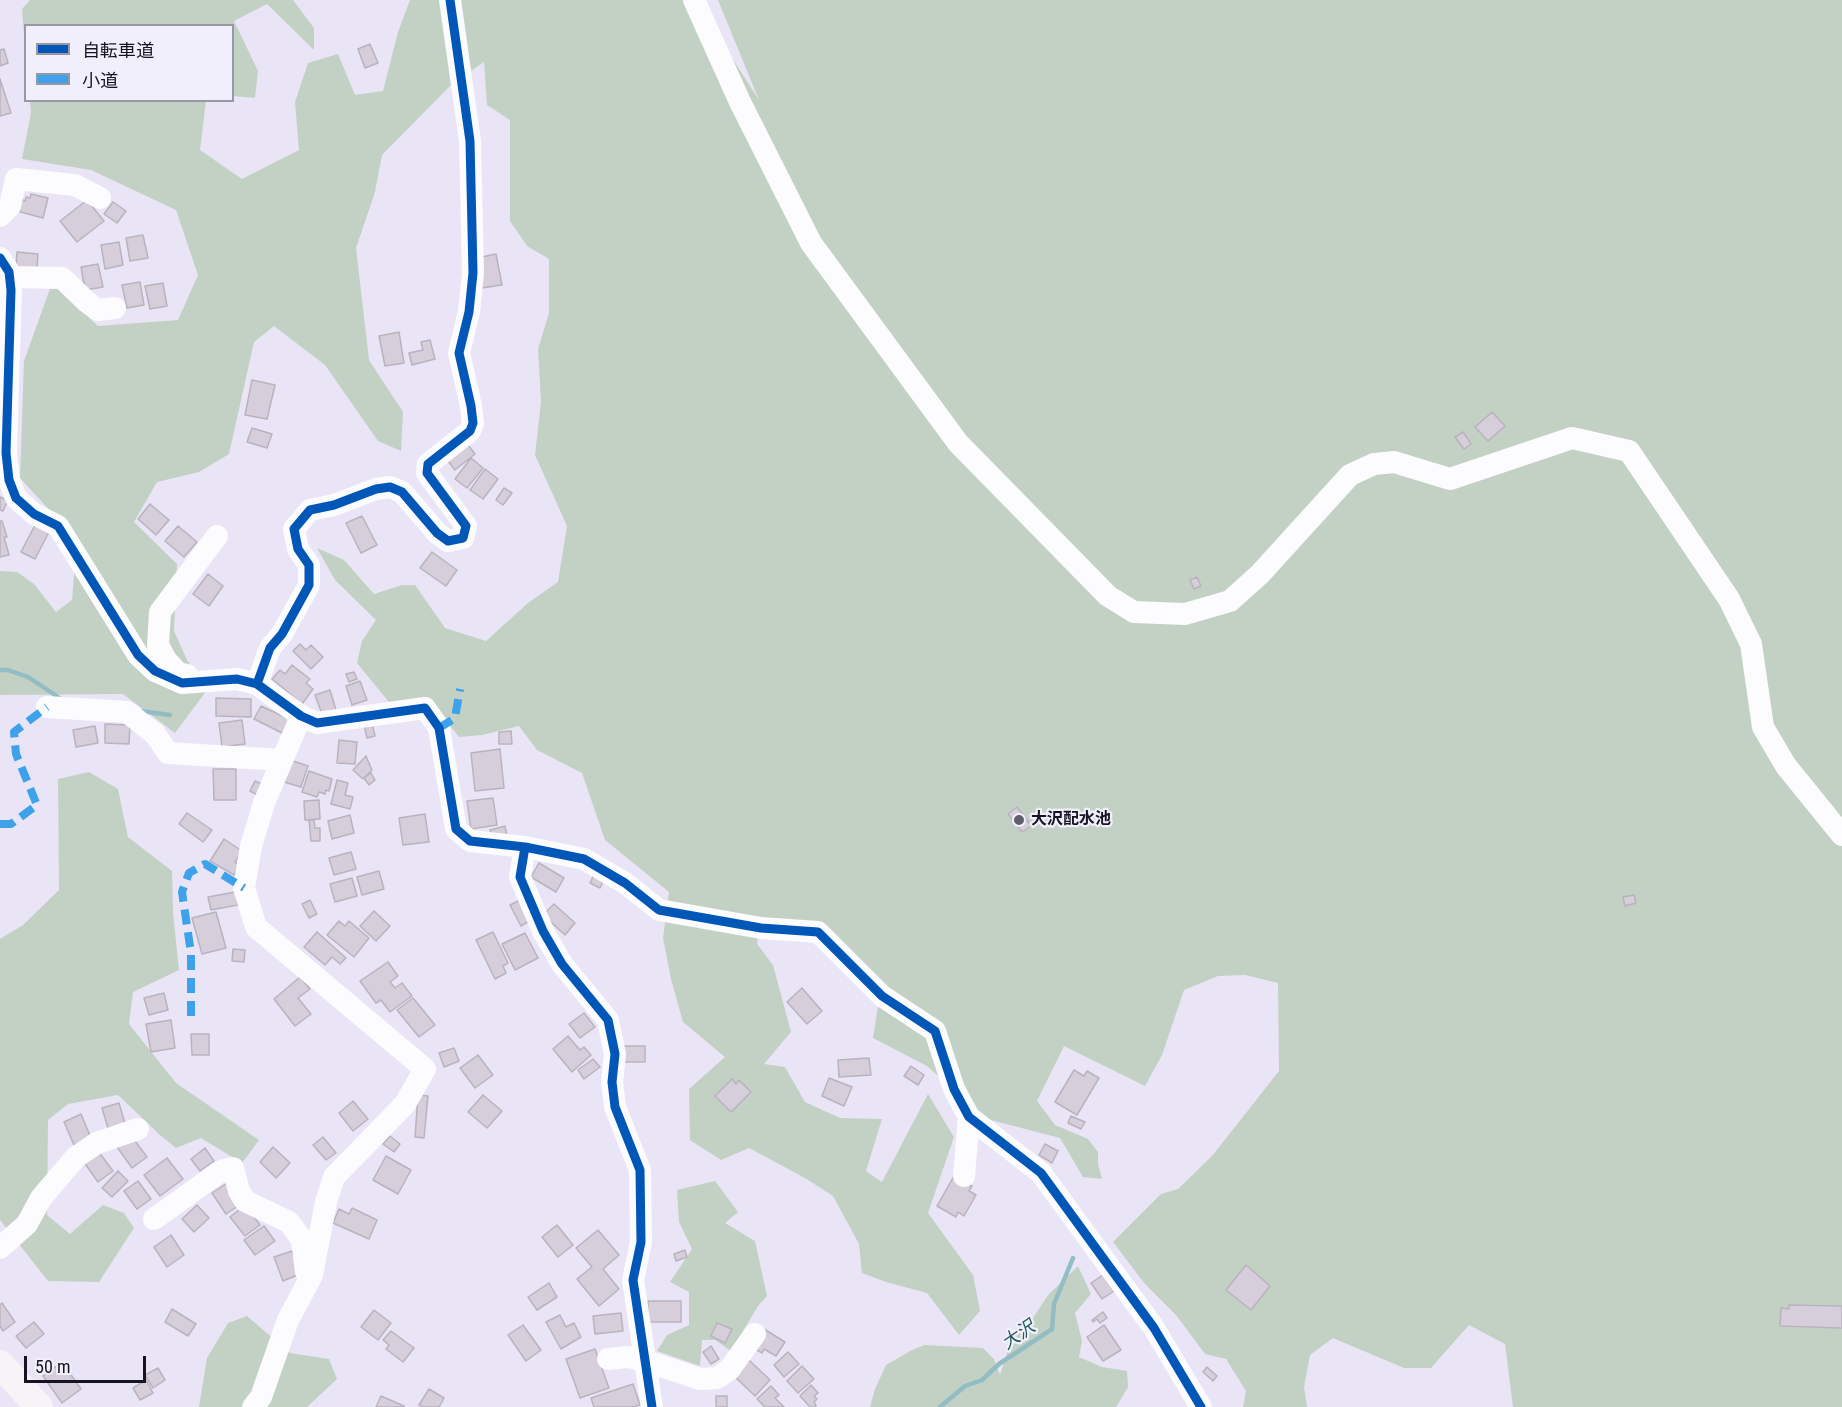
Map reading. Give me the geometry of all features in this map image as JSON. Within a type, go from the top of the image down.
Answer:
[{"type":"main road","points":[[0,1364],[39,1407]]},
{"type":"street","points":[[257,684],[270,648],[282,634],[309,585],[309,565],[298,549],[294,529],[310,510],[334,505],[376,489],[390,487],[402,492],[437,533],[448,541],[463,538],[466,526],[427,473],[428,464],[470,431],[473,423],[459,353],[469,312],[473,273],[470,141],[450,0]]},
{"type":"street","points":[[694,0],[740,102],[811,243],[958,443],[1108,596],[1134,612],[1185,614],[1230,601],[1260,574],[1350,475],[1374,464],[1394,462],[1450,479],[1572,438],[1629,451],[1733,608],[1751,644],[1763,727],[1786,766],[1842,836]]},
{"type":"street","points":[[0,216],[10,206],[16,179],[75,185],[100,198]]},
{"type":"street","points":[[115,308],[98,310],[62,278],[5,268],[6,453],[9,480],[16,498],[34,514],[58,526],[138,655],[155,671],[182,683],[237,679],[257,684],[301,716],[317,723],[425,708],[439,728],[456,830],[470,842],[525,847],[584,859],[625,883],[659,910],[761,928],[818,932],[882,996],[935,1031],[954,1089],[969,1117],[1041,1173],[1154,1328],[1201,1407]]},
{"type":"street","points":[[209,681],[178,673],[166,660],[158,645],[160,612],[217,536]]},
{"type":"street","points":[[47,707],[127,712],[155,734],[168,753],[282,760]]},
{"type":"street","points":[[253,1407],[261,1397],[288,1320],[312,1275],[326,1202],[334,1177],[405,1104],[425,1069],[256,927],[244,888],[251,846],[264,803],[301,716]]},
{"type":"street","points":[[525,847],[520,877],[543,931],[562,964],[608,1020],[615,1054],[612,1082],[615,1107],[639,1170],[641,1242],[633,1281],[652,1407]]},
{"type":"street","points":[[964,1176],[969,1117]]},
{"type":"street","points":[[0,1248],[27,1224],[41,1198],[76,1157],[97,1143],[138,1129]]},
{"type":"street","points":[[154,1219],[221,1171],[233,1168],[239,1191],[245,1201],[289,1222],[302,1240],[307,1285]]},
{"type":"street","points":[[608,1359],[628,1358],[646,1361],[700,1379],[717,1378],[729,1370],[755,1334]]},
{"type":"green space","points":[[30,0],[293,0],[314,28],[314,50],[267,4],[234,21],[258,71],[255,98],[234,96],[234,24],[24,24],[24,34],[22,9]]},
{"type":"green space","points":[[410,0],[695,0],[759,100],[718,0],[1842,0],[1842,1407],[1513,1407],[1505,1344],[1469,1325],[1431,1368],[1404,1368],[1333,1338],[1310,1355],[1304,1387],[1307,1407],[1243,1407],[1246,1391],[1226,1359],[1205,1354],[1176,1315],[1145,1284],[1113,1242],[1161,1194],[1178,1189],[1212,1156],[1279,1071],[1278,983],[1245,975],[1218,976],[1184,990],[1162,1055],[1145,1086],[1064,1046],[1037,1101],[1055,1125],[1088,1139],[1098,1152],[1102,1179],[1083,1177],[1060,1138],[987,1119],[927,1066],[873,1038],[882,981],[823,928],[760,919],[757,944],[773,965],[791,1032],[764,1064],[785,1067],[805,1102],[840,1118],[882,1119],[866,1171],[882,1182],[928,1094],[954,1137],[928,1213],[973,1275],[980,1311],[959,1335],[927,1293],[862,1273],[859,1244],[833,1196],[749,1148],[721,1160],[690,1140],[689,1089],[725,1057],[683,1022],[663,938],[669,892],[605,840],[582,773],[537,750],[519,726],[482,735],[459,737],[427,697],[393,707],[357,663],[362,641],[376,620],[335,580],[317,548],[344,560],[374,594],[402,585],[415,585],[445,628],[486,641],[528,603],[558,582],[567,526],[535,455],[541,402],[538,349],[549,313],[549,259],[527,246],[510,221],[510,120],[487,105],[484,62],[452,84],[382,155],[375,192],[356,248],[369,360],[403,412],[401,451],[378,441],[325,365],[274,326],[254,342],[229,454],[199,472],[157,482],[134,522],[177,564],[174,631],[187,660],[207,690],[175,733],[123,694],[0,695],[0,571],[17,572],[34,584],[56,612],[72,600],[77,540],[20,478],[24,361],[52,283],[98,326],[178,320],[198,275],[176,210],[91,170],[22,159],[31,113],[30,102],[206,102],[200,150],[242,179],[299,150],[295,102],[308,63],[338,54],[355,95],[383,91],[398,32]]},
{"type":"green space","points":[[89,772],[118,789],[128,837],[172,871],[173,913],[179,970],[133,992],[129,1024],[176,1083],[259,1140],[242,1163],[201,1138],[176,1148],[118,1095],[68,1104],[48,1120],[47,1215],[70,1234],[103,1205],[124,1213],[134,1228],[99,1282],[48,1281],[0,1220],[0,939],[23,925],[59,890],[58,779]]},
{"type":"green space","points":[[715,1181],[738,1212],[725,1223],[755,1241],[767,1296],[758,1306],[731,1351],[715,1340],[702,1340],[700,1366],[657,1351],[667,1335],[689,1325],[689,1292],[670,1282],[692,1249],[679,1222],[677,1190]]},
{"type":"green space","points":[[1078,1266],[1091,1294],[1075,1313],[1082,1341],[1079,1357],[1102,1367],[1127,1371],[1128,1387],[1116,1407],[870,1407],[886,1365],[924,1345],[983,1348],[994,1359],[1000,1375],[1013,1335],[1033,1318],[1048,1295]]},
{"type":"green space","points":[[247,1316],[290,1353],[329,1359],[337,1379],[307,1407],[199,1407],[207,1358],[228,1323]]},
{"type":"building","points":[[370,44],[378,63],[365,68],[358,49]]},
{"type":"building","points":[[4,49],[8,63],[0,66],[0,50]]},
{"type":"building","points":[[0,79],[11,113],[0,116]]},
{"type":"building","points":[[31,194],[48,198],[43,218],[17,211],[20,199],[25,201],[26,197],[30,198]]},
{"type":"building","points":[[87,200],[104,221],[77,242],[60,221]]},
{"type":"building","points":[[113,202],[126,211],[117,223],[104,214]]},
{"type":"building","points":[[143,235],[148,258],[130,261],[126,238]]},
{"type":"building","points":[[119,242],[123,265],[105,269],[101,245]]},
{"type":"building","points":[[17,252],[38,254],[37,269],[16,267]]},
{"type":"building","points":[[496,254],[502,285],[482,288],[477,258]]},
{"type":"building","points":[[98,264],[103,287],[85,290],[81,267]]},
{"type":"building","points":[[140,282],[144,305],[127,308],[122,285]]},
{"type":"building","points":[[163,283],[167,306],[150,309],[145,286]]},
{"type":"building","points":[[399,332],[404,363],[385,366],[379,336]]},
{"type":"building","points":[[430,340],[435,359],[412,365],[409,353],[423,350],[421,342]]},
{"type":"building","points":[[252,380],[275,385],[267,419],[245,415]]},
{"type":"building","points":[[1492,412],[1505,426],[1488,441],[1475,427]]},
{"type":"building","points":[[252,428],[272,434],[267,448],[247,442]]},
{"type":"building","points":[[1463,432],[1471,444],[1464,449],[1455,437]]},
{"type":"building","points":[[465,441],[475,454],[455,470],[445,457]]},
{"type":"building","points":[[471,458],[483,468],[467,488],[455,479]]},
{"type":"building","points":[[485,469],[498,479],[483,499],[470,490]]},
{"type":"building","points":[[504,488],[512,493],[503,505],[496,500]]},
{"type":"building","points":[[0,497],[8,500],[3,511],[0,510]]},
{"type":"building","points":[[150,504],[169,520],[156,535],[138,519]]},
{"type":"building","points":[[362,516],[377,545],[361,553],[346,523]]},
{"type":"building","points":[[0,521],[2,521],[7,537],[4,537],[9,555],[0,557]]},
{"type":"building","points":[[35,525],[49,532],[35,559],[21,552]]},
{"type":"building","points":[[178,526],[197,542],[184,557],[165,541]]},
{"type":"building","points":[[432,552],[457,570],[446,586],[420,568]]},
{"type":"building","points":[[208,574],[223,586],[209,606],[193,594]]},
{"type":"building","points":[[1197,577],[1201,586],[1194,589],[1190,580]]},
{"type":"building","points":[[300,644],[306,650],[311,645],[323,657],[311,669],[293,651]]},
{"type":"building","points":[[292,665],[310,679],[306,683],[313,689],[302,704],[272,679],[280,670],[285,674]]},
{"type":"building","points":[[354,672],[357,679],[349,682],[346,674]]},
{"type":"building","points":[[360,681],[367,700],[352,705],[346,686]]},
{"type":"building","points":[[330,690],[336,710],[322,714],[315,695]]},
{"type":"building","points":[[216,698],[251,699],[251,717],[216,716]]},
{"type":"building","points":[[261,706],[289,719],[282,733],[254,719]]},
{"type":"building","points":[[242,720],[245,744],[222,747],[219,723]]},
{"type":"building","points":[[372,723],[375,736],[367,738],[364,725]]},
{"type":"building","points":[[105,724],[130,725],[129,744],[105,743]]},
{"type":"building","points":[[95,726],[98,743],[76,747],[73,730]]},
{"type":"building","points":[[511,731],[512,744],[499,744],[499,732]]},
{"type":"building","points":[[339,740],[357,742],[355,764],[337,763]]},
{"type":"building","points":[[500,749],[504,788],[475,791],[471,753]]},
{"type":"building","points":[[366,756],[372,770],[363,779],[353,770]]},
{"type":"building","points":[[290,760],[308,766],[301,787],[284,782]]},
{"type":"building","points":[[213,769],[236,769],[236,800],[214,800]]},
{"type":"building","points":[[309,771],[332,779],[329,791],[326,790],[325,794],[319,792],[317,797],[302,792]]},
{"type":"building","points":[[371,773],[375,780],[369,785],[364,778]]},
{"type":"building","points":[[337,780],[348,783],[345,795],[353,797],[350,809],[331,804]]},
{"type":"building","points":[[255,781],[264,785],[259,796],[250,791]]},
{"type":"building","points":[[493,798],[497,825],[471,829],[467,801]]},
{"type":"building","points":[[319,800],[320,819],[305,820],[304,801]]},
{"type":"building","name":"大沢配水池","points":[[1017,807],[1031,826],[1022,832],[1008,814]]},
{"type":"building","points":[[187,813],[212,830],[203,842],[179,824]]},
{"type":"building","points":[[425,814],[429,842],[403,845],[399,818]]},
{"type":"building","points":[[350,815],[354,833],[332,839],[328,821]]},
{"type":"building","points":[[309,820],[314,820],[315,828],[320,828],[320,841],[311,841]]},
{"type":"building","points":[[505,826],[507,837],[493,840],[490,830]]},
{"type":"building","points":[[224,839],[242,851],[235,862],[240,865],[234,875],[210,861]]},
{"type":"building","points":[[351,852],[356,869],[334,875],[329,858]]},
{"type":"building","points":[[539,863],[564,878],[556,892],[531,877]]},
{"type":"building","points":[[379,871],[384,889],[362,895],[357,877]]},
{"type":"building","points":[[595,872],[605,877],[600,888],[590,883]]},
{"type":"building","points":[[352,878],[357,896],[335,902],[330,884]]},
{"type":"building","points":[[235,892],[238,905],[211,910],[208,897]]},
{"type":"building","points":[[1634,895],[1636,903],[1625,906],[1623,897]]},
{"type":"building","points":[[310,900],[317,914],[309,918],[302,904]]},
{"type":"building","points":[[520,900],[531,920],[521,926],[510,905]]},
{"type":"building","points":[[554,904],[575,923],[565,935],[543,915]]},
{"type":"building","points":[[374,911],[390,926],[376,941],[360,926]]},
{"type":"building","points":[[216,912],[226,948],[202,954],[192,918]]},
{"type":"building","points":[[339,921],[345,926],[349,921],[369,938],[354,957],[327,935]]},
{"type":"building","points":[[317,932],[346,958],[340,964],[332,957],[325,965],[304,947]]},
{"type":"building","points":[[493,932],[508,963],[503,966],[506,973],[495,979],[476,940]]},
{"type":"building","points":[[525,933],[538,958],[515,970],[502,944]]},
{"type":"building","points":[[233,949],[245,950],[244,962],[232,961]]},
{"type":"building","points":[[388,962],[398,976],[390,982],[395,988],[402,983],[412,996],[390,1012],[381,1000],[376,1003],[360,981]]},
{"type":"building","points":[[300,977],[310,989],[298,998],[311,1014],[295,1026],[274,999]]},
{"type":"building","points":[[802,988],[822,1011],[807,1024],[787,1002]]},
{"type":"building","points":[[164,993],[168,1010],[149,1015],[144,998]]},
{"type":"building","points":[[413,998],[435,1025],[419,1037],[397,1010]]},
{"type":"building","points":[[584,1013],[595,1027],[580,1038],[569,1024]]},
{"type":"building","points":[[171,1020],[175,1048],[151,1052],[146,1024]]},
{"type":"building","points":[[191,1034],[209,1034],[209,1055],[192,1055]]},
{"type":"building","points":[[568,1036],[580,1050],[584,1047],[591,1055],[572,1072],[553,1049]]},
{"type":"building","points":[[622,1046],[645,1046],[645,1062],[622,1062]]},
{"type":"building","points":[[454,1048],[459,1061],[444,1067],[439,1053]]},
{"type":"building","points":[[478,1055],[493,1075],[475,1088],[460,1068]]},
{"type":"building","points":[[869,1058],[871,1075],[839,1077],[838,1060]]},
{"type":"building","points":[[593,1059],[600,1067],[584,1079],[578,1070]]},
{"type":"building","points":[[911,1066],[924,1075],[918,1085],[904,1076]]},
{"type":"building","points":[[1074,1070],[1084,1076],[1087,1071],[1099,1078],[1077,1115],[1055,1102]]},
{"type":"building","points":[[829,1078],[852,1087],[844,1106],[822,1096]]},
{"type":"building","points":[[732,1079],[736,1084],[739,1080],[751,1092],[731,1112],[715,1096]]},
{"type":"building","points":[[418,1095],[428,1096],[424,1138],[415,1137]]},
{"type":"building","points":[[483,1095],[502,1111],[487,1128],[468,1112]]},
{"type":"building","points":[[353,1101],[368,1119],[353,1131],[339,1113]]},
{"type":"building","points":[[119,1103],[126,1127],[108,1128],[102,1108]]},
{"type":"building","points":[[81,1114],[91,1138],[74,1145],[64,1122]]},
{"type":"building","points":[[1071,1116],[1085,1122],[1081,1129],[1068,1123]]},
{"type":"building","points":[[390,1136],[400,1144],[394,1152],[383,1144]]},
{"type":"building","points":[[132,1137],[147,1157],[132,1168],[117,1147]]},
{"type":"building","points":[[323,1137],[336,1153],[326,1160],[313,1145]]},
{"type":"building","points":[[1045,1144],[1058,1151],[1052,1163],[1039,1155]]},
{"type":"building","points":[[273,1147],[290,1163],[276,1178],[260,1162]]},
{"type":"building","points":[[205,1148],[214,1161],[200,1171],[191,1159]]},
{"type":"building","points":[[98,1151],[113,1171],[98,1182],[83,1161]]},
{"type":"building","points":[[386,1156],[411,1170],[398,1194],[373,1180]]},
{"type":"building","points":[[167,1158],[183,1179],[160,1196],[144,1175]]},
{"type":"building","points":[[118,1171],[128,1181],[112,1197],[102,1188]]},
{"type":"building","points":[[954,1176],[972,1186],[969,1191],[976,1195],[964,1216],[958,1212],[956,1217],[937,1206]]},
{"type":"building","points":[[138,1181],[151,1199],[137,1209],[124,1191]]},
{"type":"building","points":[[227,1183],[241,1204],[226,1214],[212,1193]]},
{"type":"building","points":[[197,1205],[209,1218],[194,1232],[182,1219]]},
{"type":"building","points":[[245,1205],[260,1225],[245,1236],[230,1217]]},
{"type":"building","points":[[352,1208],[377,1220],[369,1239],[333,1223],[339,1209],[349,1214]]},
{"type":"building","points":[[557,1225],[573,1245],[558,1257],[542,1237]]},
{"type":"building","points":[[264,1226],[275,1241],[255,1255],[244,1240]]},
{"type":"building","points":[[598,1230],[619,1255],[603,1269],[619,1289],[599,1306],[577,1279],[592,1267],[576,1248]]},
{"type":"building","points":[[171,1235],[184,1255],[167,1267],[154,1247]]},
{"type":"building","points":[[685,1250],[687,1257],[676,1261],[674,1254]]},
{"type":"building","points":[[292,1251],[300,1274],[283,1281],[274,1257]]},
{"type":"building","points":[[1246,1265],[1270,1286],[1251,1310],[1226,1290]]},
{"type":"building","points":[[1103,1275],[1114,1291],[1102,1299],[1091,1283]]},
{"type":"building","points":[[549,1283],[557,1297],[537,1310],[528,1297]]},
{"type":"building","points":[[648,1301],[681,1301],[681,1322],[648,1322]]},
{"type":"building","points":[[2,1303],[15,1322],[3,1331],[0,1326],[0,1305]]},
{"type":"building","points":[[1789,1305],[1842,1306],[1842,1328],[1780,1326],[1781,1308],[1789,1309]]},
{"type":"building","points":[[172,1309],[196,1324],[188,1336],[165,1322]]},
{"type":"building","points":[[374,1310],[391,1323],[378,1340],[361,1327]]},
{"type":"building","points":[[1103,1312],[1107,1318],[1100,1323],[1097,1319],[1093,1322],[1092,1320]]},
{"type":"building","points":[[621,1313],[623,1331],[595,1334],[593,1316]]},
{"type":"building","points":[[560,1315],[566,1327],[574,1323],[581,1337],[561,1349],[546,1322]]},
{"type":"building","points":[[34,1322],[44,1334],[26,1348],[16,1336]]},
{"type":"building","points":[[717,1323],[732,1329],[725,1343],[711,1336]]},
{"type":"building","points":[[523,1325],[541,1350],[526,1361],[508,1335]]},
{"type":"building","points":[[1104,1325],[1121,1350],[1103,1361],[1087,1337]]},
{"type":"building","points":[[764,1329],[785,1342],[776,1356],[764,1349],[762,1353],[752,1347]]},
{"type":"building","points":[[391,1331],[414,1348],[403,1362],[386,1349],[389,1345],[383,1340]]},
{"type":"building","points":[[711,1346],[719,1359],[711,1364],[703,1352]]},
{"type":"building","points":[[595,1349],[609,1388],[580,1398],[566,1359]]},
{"type":"building","points":[[788,1352],[799,1364],[784,1377],[774,1365]]},
{"type":"building","points":[[749,1360],[770,1380],[755,1396],[734,1376]]},
{"type":"building","points":[[62,1362],[81,1389],[62,1403],[43,1376]]},
{"type":"building","points":[[802,1366],[814,1379],[798,1393],[787,1381]]},
{"type":"building","points":[[1207,1367],[1217,1376],[1213,1381],[1203,1372]]},
{"type":"building","points":[[158,1368],[165,1380],[153,1388],[145,1375]]},
{"type":"building","points":[[146,1380],[153,1393],[140,1400],[133,1388]]},
{"type":"building","points":[[633,1384],[640,1405],[594,1407],[591,1398]]},
{"type":"building","points":[[811,1385],[818,1393],[814,1396],[817,1399],[814,1407],[810,1407],[800,1396]]},
{"type":"building","points":[[771,1386],[779,1395],[775,1398],[784,1407],[765,1407],[757,1399]]},
{"type":"building","points":[[429,1389],[444,1398],[439,1407],[419,1405]]},
{"type":"building","points":[[381,1396],[404,1406],[404,1407],[376,1407]]},
{"type":"building","points":[[716,1396],[727,1396],[727,1407],[716,1407]]},
{"type":"waterway","points":[[0,670],[8,670],[28,677],[61,699]]},
{"type":"waterway","points":[[140,711],[170,715]]},
{"type":"waterway","name":"大沢","points":[[940,1407],[965,1386],[982,1380],[999,1364],[1052,1329],[1054,1304],[1073,1258]]},
{"type":"marked path","points":[[439,728],[455,718],[460,689]]},
{"type":"marked path","points":[[0,824],[11,824],[37,805],[16,754],[14,732],[47,707]]},
{"type":"marked path","points":[[191,1016],[191,953],[182,892],[189,873],[205,864],[244,888]]},
{"type":"cycle path","points":[[257,684],[270,648],[282,634],[309,585],[309,565],[298,549],[294,529],[310,510],[334,505],[376,489],[390,487],[402,492],[437,533],[448,541],[463,538],[466,526],[427,473],[428,464],[470,431],[473,423],[459,353],[469,312],[473,273],[470,141],[450,0]]},
{"type":"cycle path","points":[[0,258],[9,272],[11,290],[6,453],[9,480],[16,498],[34,514],[58,526],[138,655],[155,671],[182,683],[237,679],[257,684],[301,716],[317,723],[425,708],[439,728],[456,829],[470,841],[525,847],[520,877],[543,931],[562,964],[608,1020],[615,1054],[612,1082],[615,1107],[640,1170],[641,1242],[633,1280],[652,1407]]},
{"type":"cycle path","points":[[525,847],[584,859],[625,883],[659,910],[761,928],[818,932],[882,996],[935,1031],[954,1089],[969,1117],[1041,1173],[1154,1328],[1201,1407]]},
{"type":"place","name":"大沢配水池","points":[[1019,820]]}]
